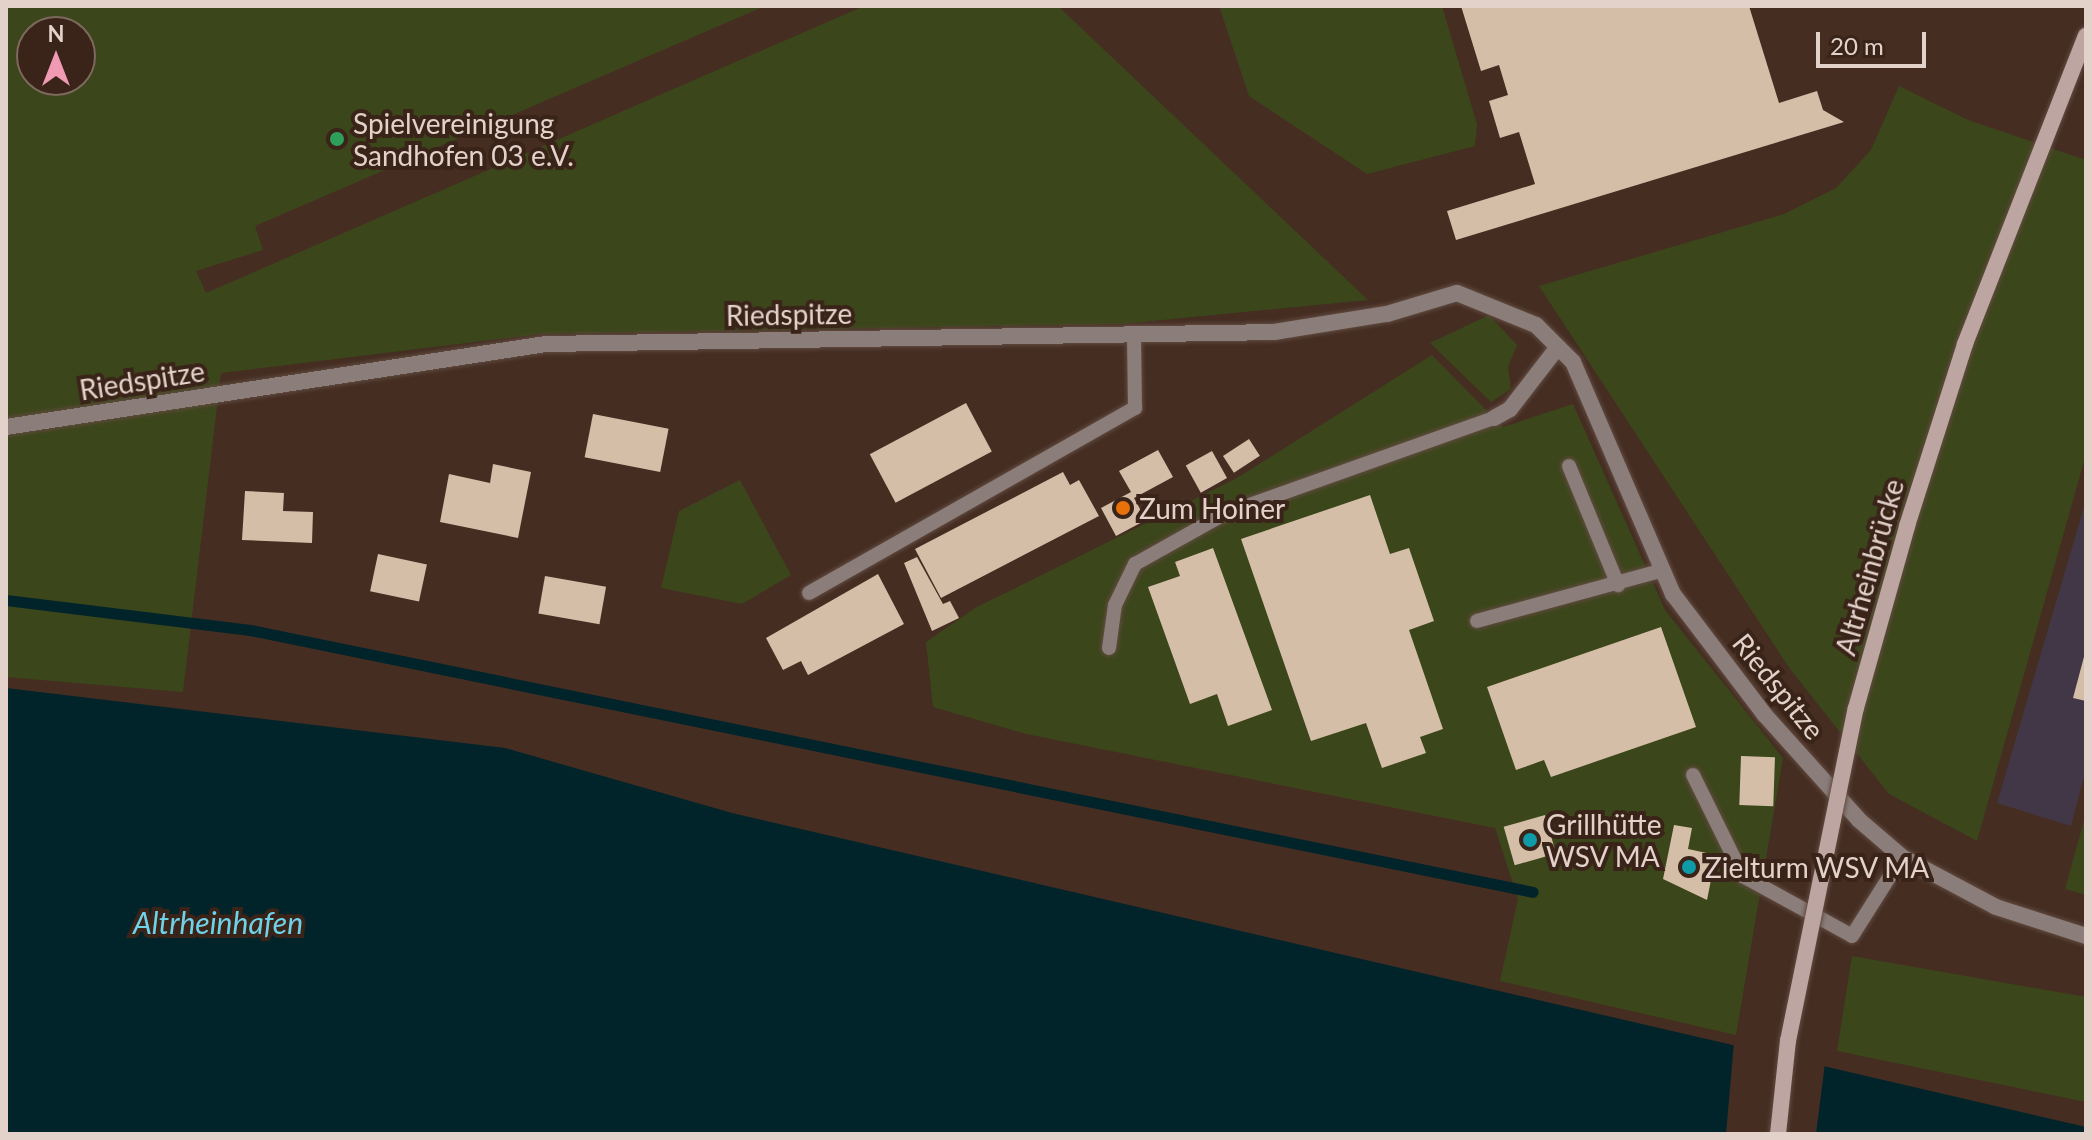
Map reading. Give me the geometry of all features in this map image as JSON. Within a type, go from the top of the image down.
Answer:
[{"type":"main road","name":"Altrheinbrücke","points":[[1778,1134],[1788,1041],[1856,708],[1907,526],[1965,344],[2086,36]]},
{"type":"street","name":"Riedspitze","points":[[6,427],[546,344],[1134,337],[1274,332],[1387,314],[1457,293],[1505,307],[1573,362],[1673,594],[1764,714],[1902,857],[1996,907],[2086,936]]},
{"type":"street","points":[[1494,418],[1510,409],[1558,347]]},
{"type":"lane","points":[[809,593],[1135,408],[1134,337]]},
{"type":"lane","points":[[1109,648],[1115,605],[1135,564],[1224,514],[1494,418]]},
{"type":"lane","points":[[1569,466],[1618,585]]},
{"type":"lane","points":[[1477,621],[1618,585],[1663,570]]},
{"type":"lane","points":[[1693,775],[1743,876],[1852,936],[1902,857]]},
{"type":"shaded area","points":[[2086,500],[2086,769],[2071,826],[1997,803]]},
{"type":"green space","points":[[6,6],[765,6],[255,226],[263,250],[196,271],[206,293],[864,6],[1058,6],[1368,300],[1122,324],[541,334],[221,373],[183,692],[6,677]]},
{"type":"green space","points":[[1219,6],[1442,6],[1477,124],[1475,146],[1367,174],[1249,96]]},
{"type":"green space","points":[[1899,86],[1968,120],[2086,160],[2086,454],[1977,841],[1889,794],[1790,669],[1539,286],[1784,214],[1836,188],[1871,150]]},
{"type":"green space","points":[[1489,315],[1517,345],[1508,367],[1511,389],[1491,402],[1430,343]]},
{"type":"green space","points":[[1432,355],[1503,427],[1573,404],[1665,610],[1783,758],[1736,1035],[1500,981],[1518,899],[1495,828],[1026,734],[933,707],[926,642],[975,608],[1237,478]]},
{"type":"green space","points":[[740,480],[791,575],[742,604],[661,588],[679,511]]},
{"type":"green space","points":[[2086,813],[2086,895],[2065,889]]},
{"type":"green space","points":[[1852,956],[2086,997],[2086,1102],[1837,1051]]},
{"type":"water","name":"Altrheinhafen","points":[[6,688],[505,748],[732,813],[2086,1127],[2086,1134],[6,1134]]},
{"type":"pier","points":[[1734,1042],[1825,1063],[1816,1134],[1726,1134]]},
{"type":"building","points":[[1461,6],[1749,6],[1779,103],[1817,91],[1823,110],[1844,122],[1456,240],[1447,211],[1535,184],[1519,132],[1500,138],[1489,101],[1508,95],[1499,65],[1481,71]]},
{"type":"building","points":[[966,403],[992,452],[896,503],[870,454]]},
{"type":"building","points":[[593,414],[669,429],[660,472],[585,457]]},
{"type":"building","points":[[1249,439],[1260,456],[1234,473],[1223,456]]},
{"type":"building","points":[[1158,450],[1173,477],[1134,498],[1146,520],[1116,536],[1101,508],[1131,492],[1119,471]]},
{"type":"building","points":[[1212,451],[1227,478],[1201,493],[1186,466]]},
{"type":"building","points":[[493,464],[531,472],[518,538],[440,522],[449,474],[490,483]]},
{"type":"building","points":[[1063,472],[1070,485],[1079,480],[1099,516],[941,598],[915,549]]},
{"type":"building","points":[[245,491],[284,493],[283,511],[313,512],[312,543],[242,540]]},
{"type":"building","points":[[1370,495],[1390,554],[1409,548],[1434,621],[1409,630],[1443,729],[1420,737],[1426,753],[1382,768],[1366,723],[1311,741],[1241,539]]},
{"type":"building","points":[[1213,548],[1272,710],[1228,726],[1217,694],[1190,704],[1148,587],[1180,576],[1175,562]]},
{"type":"building","points":[[378,554],[427,564],[419,602],[370,591]]},
{"type":"building","points":[[917,557],[943,604],[950,601],[959,618],[932,631],[904,563]]},
{"type":"building","points":[[878,574],[904,624],[808,675],[801,661],[783,670],[766,638]]},
{"type":"building","points":[[545,576],[606,587],[599,624],[538,613]]},
{"type":"building","points":[[1661,627],[1696,727],[1551,777],[1544,760],[1516,770],[1487,687]]},
{"type":"building","points":[[2086,653],[2086,701],[2073,698]]},
{"type":"building","points":[[1741,756],[1775,757],[1773,806],[1739,805]]},
{"type":"building","name":"Grillhütte WSV MA","points":[[1545,815],[1556,853],[1515,865],[1504,827]]},
{"type":"building","name":"Zielturm WSV MA","points":[[1674,825],[1692,828],[1688,849],[1716,855],[1707,900],[1663,879]]},
{"type":"waterway","points":[[6,600],[250,630],[1533,892]]},
{"type":"place","name":"Spielvereinigung Sandhofen 03 e.V.","points":[[337,139]]},
{"type":"place","name":"Zum Hoiner","points":[[1123,508]]},
{"type":"place","name":"Grillhütte WSV MA","points":[[1530,840]]},
{"type":"place","name":"Zielturm WSV MA","points":[[1689,867]]}]
